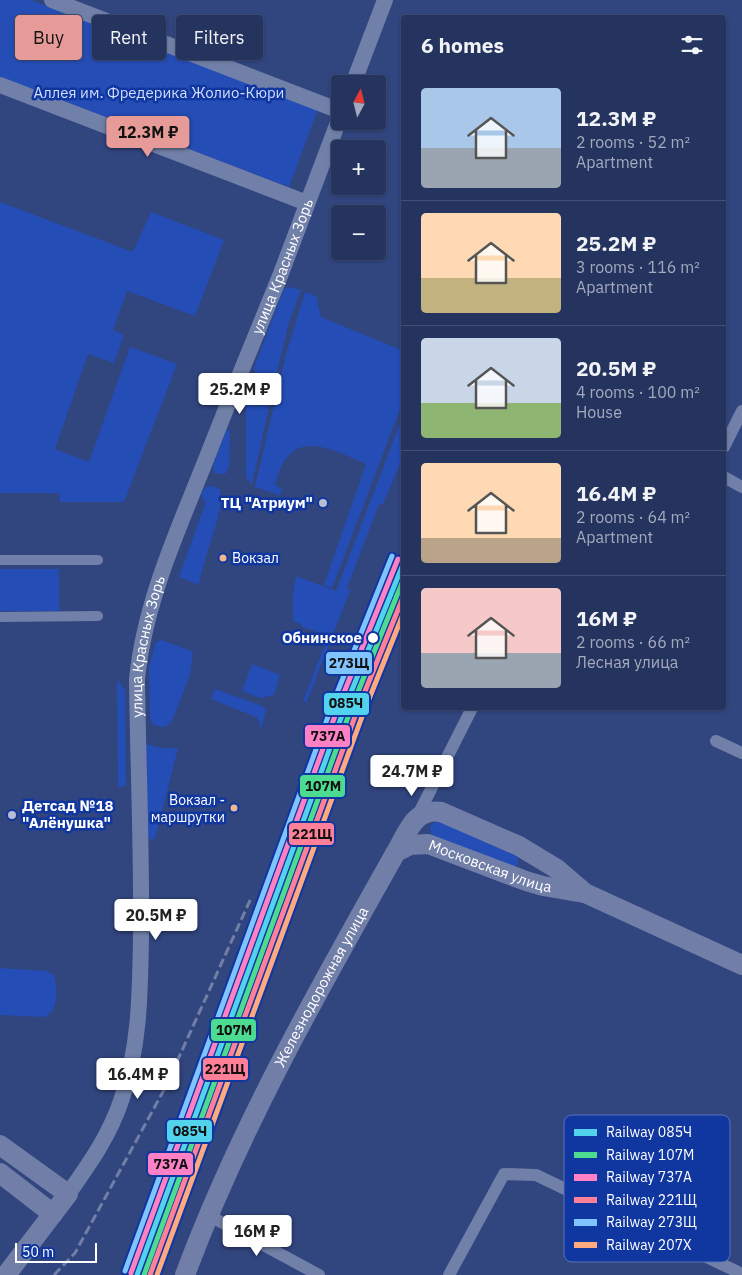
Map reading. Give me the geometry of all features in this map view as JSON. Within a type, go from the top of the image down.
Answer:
[{"type":"main road","points":[[428,844],[416,830],[416,818],[428,811],[441,812]]},
{"type":"main road","name":"Московская улица","points":[[441,812],[518,846],[557,869],[585,893]]},
{"type":"main road","name":"Железнодорожная улица","points":[[185,1275],[208,1215],[277,1070],[416,818]]},
{"type":"main road","name":"Московская улица","points":[[396,852],[410,845],[428,844],[511,876],[543,886],[585,893],[742,965]]},
{"type":"main road","points":[[511,876],[520,872],[524,863],[524,854],[518,846]]},
{"type":"main road","points":[[0,1144],[68,1194],[6,1275]]},
{"type":"main road","points":[[0,1173],[53,1214]]},
{"type":"street","points":[[52,0],[331,108]]},
{"type":"street","points":[[356,75],[385,0]]},
{"type":"street","points":[[0,85],[307,203]]},
{"type":"street","name":"улица Красных Зорь","points":[[68,1194],[102,1145],[122,1099],[132,1064],[138,1031],[141,899],[137,679],[140,652],[148,620],[160,577],[240,371],[280,276],[335,130]]},
{"type":"street","points":[[726,443],[742,411]]},
{"type":"street","points":[[726,478],[742,487]]},
{"type":"street","points":[[0,560],[98,560]]},
{"type":"street","points":[[0,617],[98,616]]},
{"type":"street","name":"Железнодорожная улица","points":[[416,818],[471,710]]},
{"type":"street","points":[[716,741],[742,753]]},
{"type":"street","points":[[432,789],[441,812]]},
{"type":"street","points":[[449,1275],[504,1174],[536,1175],[564,1188]]},
{"type":"street","points":[[208,1215],[319,1275]]},
{"type":"street","points":[[717,1262],[742,1274]]},
{"type":"green space","name":"Аллея им. Фредерика Жолио-Кюри","points":[[0,0],[31,0],[70,15],[15,15],[15,60],[82,60],[82,19],[92,23],[92,60],[166,60],[166,51],[176,55],[176,60],[189,60],[318,109],[289,187],[0,77]]},
{"type":"green space","points":[[0,202],[133,252],[151,212],[224,240],[195,316],[127,291],[113,330],[124,335],[114,363],[88,354],[55,449],[89,462],[130,347],[177,364],[124,502],[60,502],[59,493],[0,493]]},
{"type":"green space","points":[[290,287],[301,290],[289,322],[272,393],[256,376],[254,368],[284,289]]},
{"type":"green space","points":[[305,292],[316,296],[321,317],[401,350],[401,407],[332,588],[324,585],[366,464],[324,448],[311,446],[300,448],[290,454],[281,466],[275,485],[282,489],[279,495],[255,487],[285,358]]},
{"type":"green space","points":[[250,377],[264,388],[270,402],[252,484],[247,479],[246,473],[246,391]]},
{"type":"green space","points":[[401,421],[401,461],[383,504],[379,504],[347,588],[350,591],[306,703],[303,701],[325,645],[322,644],[323,637],[321,633],[302,627],[301,624],[293,621],[293,594],[296,576],[336,591]]},
{"type":"green space","points":[[227,429],[230,431],[229,467],[225,474],[214,473],[213,465]]},
{"type":"green space","points":[[208,486],[220,489],[219,511],[199,585],[179,577],[206,502],[201,494]]},
{"type":"green space","points":[[0,569],[59,569],[59,611],[0,611]]},
{"type":"green space","points":[[162,640],[193,652],[190,675],[172,721],[165,727],[153,724],[150,718],[149,666],[156,642]]},
{"type":"green space","points":[[252,664],[280,675],[274,695],[261,698],[242,691]]},
{"type":"green space","points":[[117,679],[125,690],[126,786],[118,787]]},
{"type":"green space","points":[[215,689],[262,706],[266,710],[261,730],[256,717],[211,699]]},
{"type":"green space","points":[[145,744],[162,748],[178,748],[155,838],[152,840],[146,837]]},
{"type":"green space","points":[[437,820],[517,855],[518,863],[515,867],[431,835],[430,826]]},
{"type":"green space","points":[[0,968],[47,971],[54,975],[57,993],[55,1005],[49,1014],[44,1017],[0,1015]]},
{"type":"railway","points":[[54,1275],[75,1253],[165,1088],[252,896]]},
{"type":"rail line","name":"273Щ","points":[[125,1271],[333,703],[392,556]]},
{"type":"rail line","name":"737А","points":[[131,1273],[339,705],[398,559]]},
{"type":"rail line","name":"085Ч","points":[[137,1275],[345,707],[401,569]]},
{"type":"rail line","name":"107М","points":[[144,1275],[351,709],[401,585]]},
{"type":"rail line","name":"221Щ","points":[[150,1275],[357,711],[401,602]]},
{"type":"rail line","name":"207Х","points":[[157,1275],[363,714],[401,619]]},
{"type":"place","name":"ТЦ \"Атриум\"","points":[[323,503]]},
{"type":"place","name":"Вокзал","points":[[223,558]]},
{"type":"place","name":"Обнинское","points":[[373,638]]},
{"type":"place","name":"Вокзал - маршрутки","points":[[234,808]]},
{"type":"place","name":"Детсад №18 \"Алёнушка\"","points":[[12,815]]}]
